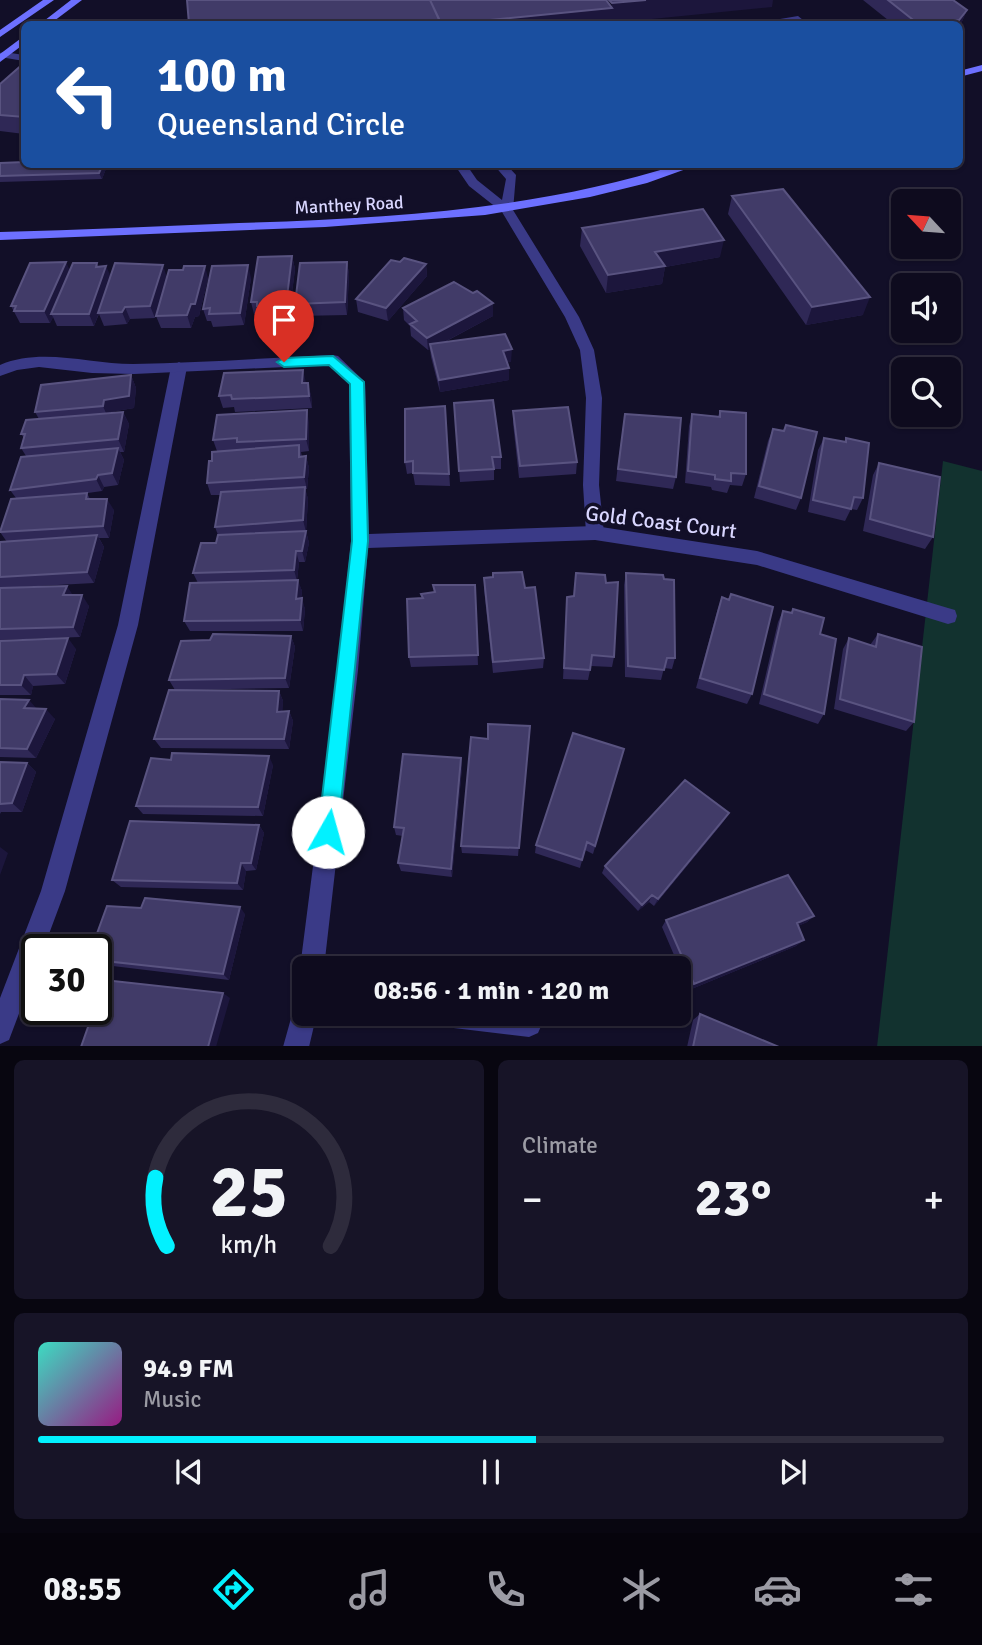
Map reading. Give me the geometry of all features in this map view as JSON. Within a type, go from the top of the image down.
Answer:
[{"type":"street","points":[[0,34],[49,0]]},
{"type":"street","points":[[48,21],[77,0]]},
{"type":"street","points":[[781,21],[800,21]]},
{"type":"street","points":[[2,57],[21,42]]},
{"type":"street","points":[[2,57],[21,58]]},
{"type":"street","points":[[963,73],[982,68]]},
{"type":"street","points":[[463,168],[473,183],[507,210],[572,317],[587,350],[594,398],[591,485],[595,533]]},
{"type":"street","points":[[503,168],[512,178],[507,210]]},
{"type":"street","name":"Manthey Road","points":[[0,236],[392,221],[507,210],[618,188],[681,168]]},
{"type":"street","points":[[0,371],[9,365],[40,360],[103,369],[333,360],[357,382],[360,541],[348,670],[313,956]]},
{"type":"street","points":[[0,1031],[53,891],[128,625],[179,367]]},
{"type":"street","name":"Gold Coast Court","points":[[360,541],[595,533],[757,558],[948,617]]},
{"type":"street","points":[[296,1046],[301,1026]]},
{"type":"green space","points":[[943,461],[982,471],[982,1046],[877,1046]]},
{"type":"building","points":[[187,0],[430,0],[440,21],[189,21]]},
{"type":"building","points":[[430,0],[606,0],[612,8],[480,21],[440,21]]},
{"type":"building","points":[[609,0],[646,0],[612,3]]},
{"type":"building","points":[[888,0],[953,0],[967,10],[959,20],[914,21]]},
{"type":"building","points":[[21,66],[21,117],[0,115],[0,84]]},
{"type":"building","points":[[21,162],[21,168],[101,168],[99,173],[0,176],[0,163]]},
{"type":"building","points":[[783,189],[870,297],[812,307],[732,196]]},
{"type":"building","points":[[703,209],[724,240],[655,252],[665,266],[608,275],[582,228]]},
{"type":"building","points":[[292,256],[286,305],[257,306],[257,302],[251,302],[258,257]]},
{"type":"building","points":[[404,258],[426,264],[386,308],[356,299],[391,260],[400,262]]},
{"type":"building","points":[[66,262],[44,311],[14,311],[16,306],[11,306],[30,263]]},
{"type":"building","points":[[347,262],[345,302],[295,304],[300,263]]},
{"type":"building","points":[[73,263],[97,263],[96,267],[106,266],[89,314],[51,314]]},
{"type":"building","points":[[115,263],[163,265],[150,306],[125,307],[122,312],[98,313]]},
{"type":"building","points":[[248,265],[240,313],[209,314],[210,308],[203,309],[212,266]]},
{"type":"building","points":[[184,266],[205,266],[195,304],[191,304],[187,315],[156,316],[169,270],[183,270]]},
{"type":"building","points":[[454,282],[473,293],[477,291],[493,303],[427,338],[410,324],[417,321],[403,308]]},
{"type":"building","points":[[505,334],[512,349],[503,351],[509,368],[439,380],[430,344]]},
{"type":"building","points":[[303,370],[302,383],[308,383],[309,396],[232,399],[231,395],[219,396],[224,373]]},
{"type":"building","points":[[131,375],[129,396],[104,400],[103,406],[35,412],[41,385]]},
{"type":"building","points":[[493,400],[501,457],[492,457],[494,469],[459,471],[454,403]]},
{"type":"building","points":[[445,406],[449,474],[413,473],[413,461],[405,462],[405,409]]},
{"type":"building","points":[[568,407],[577,462],[520,466],[513,411]]},
{"type":"building","points":[[307,410],[306,439],[237,442],[237,438],[213,440],[217,415]]},
{"type":"building","points":[[720,411],[746,413],[746,474],[731,473],[731,481],[715,479],[715,475],[688,471],[692,414],[720,417]]},
{"type":"building","points":[[123,412],[118,439],[21,448],[25,434],[21,434],[26,420]]},
{"type":"building","points":[[625,414],[681,418],[676,477],[618,469]]},
{"type":"building","points":[[786,425],[817,432],[801,498],[759,486],[773,429],[784,431]]},
{"type":"building","points":[[824,438],[846,442],[846,438],[869,443],[863,498],[854,497],[851,509],[813,500]]},
{"type":"building","points":[[299,445],[299,457],[306,456],[304,477],[207,483],[212,452]]},
{"type":"building","points":[[118,448],[112,473],[98,475],[96,479],[10,490],[21,457]]},
{"type":"building","points":[[879,463],[940,477],[933,537],[870,519]]},
{"type":"building","points":[[305,487],[303,520],[215,527],[221,492]]},
{"type":"building","points":[[87,493],[86,499],[107,499],[103,526],[0,532],[11,499]]},
{"type":"building","points":[[306,531],[302,551],[296,551],[294,570],[193,573],[201,543],[216,543],[218,535]]},
{"type":"building","points":[[97,535],[87,572],[0,577],[0,542]]},
{"type":"building","points":[[522,572],[525,588],[535,587],[544,658],[493,662],[484,578],[493,577],[493,573]]},
{"type":"building","points":[[576,573],[605,575],[606,583],[618,582],[614,657],[592,655],[590,670],[564,668],[567,597],[574,596]]},
{"type":"building","points":[[626,573],[663,575],[664,579],[674,580],[675,658],[667,658],[664,670],[628,666]]},
{"type":"building","points":[[298,580],[296,599],[302,598],[300,620],[184,621],[190,583]]},
{"type":"building","points":[[433,585],[475,585],[478,655],[409,657],[407,599],[423,598],[421,594],[435,592]]},
{"type":"building","points":[[67,586],[63,595],[82,595],[73,627],[0,629],[0,588]]},
{"type":"building","points":[[731,594],[773,607],[752,694],[700,678],[722,597],[729,600]]},
{"type":"building","points":[[793,609],[824,618],[820,634],[836,639],[824,714],[764,694],[783,611],[792,613]]},
{"type":"building","points":[[213,634],[291,636],[285,678],[169,680],[181,641],[210,640]]},
{"type":"building","points":[[878,634],[922,647],[914,722],[840,699],[849,638],[876,647]]},
{"type":"building","points":[[68,638],[56,674],[24,675],[21,685],[0,685],[0,641]]},
{"type":"building","points":[[169,690],[279,691],[277,712],[289,711],[284,739],[154,739]]},
{"type":"building","points":[[0,699],[29,700],[24,708],[46,709],[27,749],[0,748]]},
{"type":"building","points":[[488,724],[530,726],[519,848],[461,846],[471,737],[488,739]]},
{"type":"building","points":[[573,733],[624,749],[595,846],[587,842],[582,860],[536,845]]},
{"type":"building","points":[[172,753],[269,756],[258,807],[136,806],[151,758],[171,760]]},
{"type":"building","points":[[403,754],[461,758],[451,869],[398,863],[404,828],[394,827]]},
{"type":"building","points":[[0,762],[27,763],[12,803],[0,804]]},
{"type":"building","points":[[685,780],[729,813],[658,899],[652,895],[642,905],[605,866]]},
{"type":"building","points":[[130,821],[259,825],[251,863],[241,863],[237,883],[112,880]]},
{"type":"building","points":[[788,875],[814,916],[797,923],[804,940],[694,984],[691,977],[691,956],[682,956],[666,920]]},
{"type":"building","points":[[145,898],[240,907],[223,974],[112,962],[112,934],[97,934],[107,906],[141,908]]},
{"type":"building","points":[[112,981],[223,993],[208,1046],[81,1046],[89,1025],[112,1025]]},
{"type":"building","points":[[700,1014],[777,1046],[693,1046]]},
{"type":"route","points":[[284,362],[333,360],[357,382],[360,541],[348,670],[328,832]]}]
